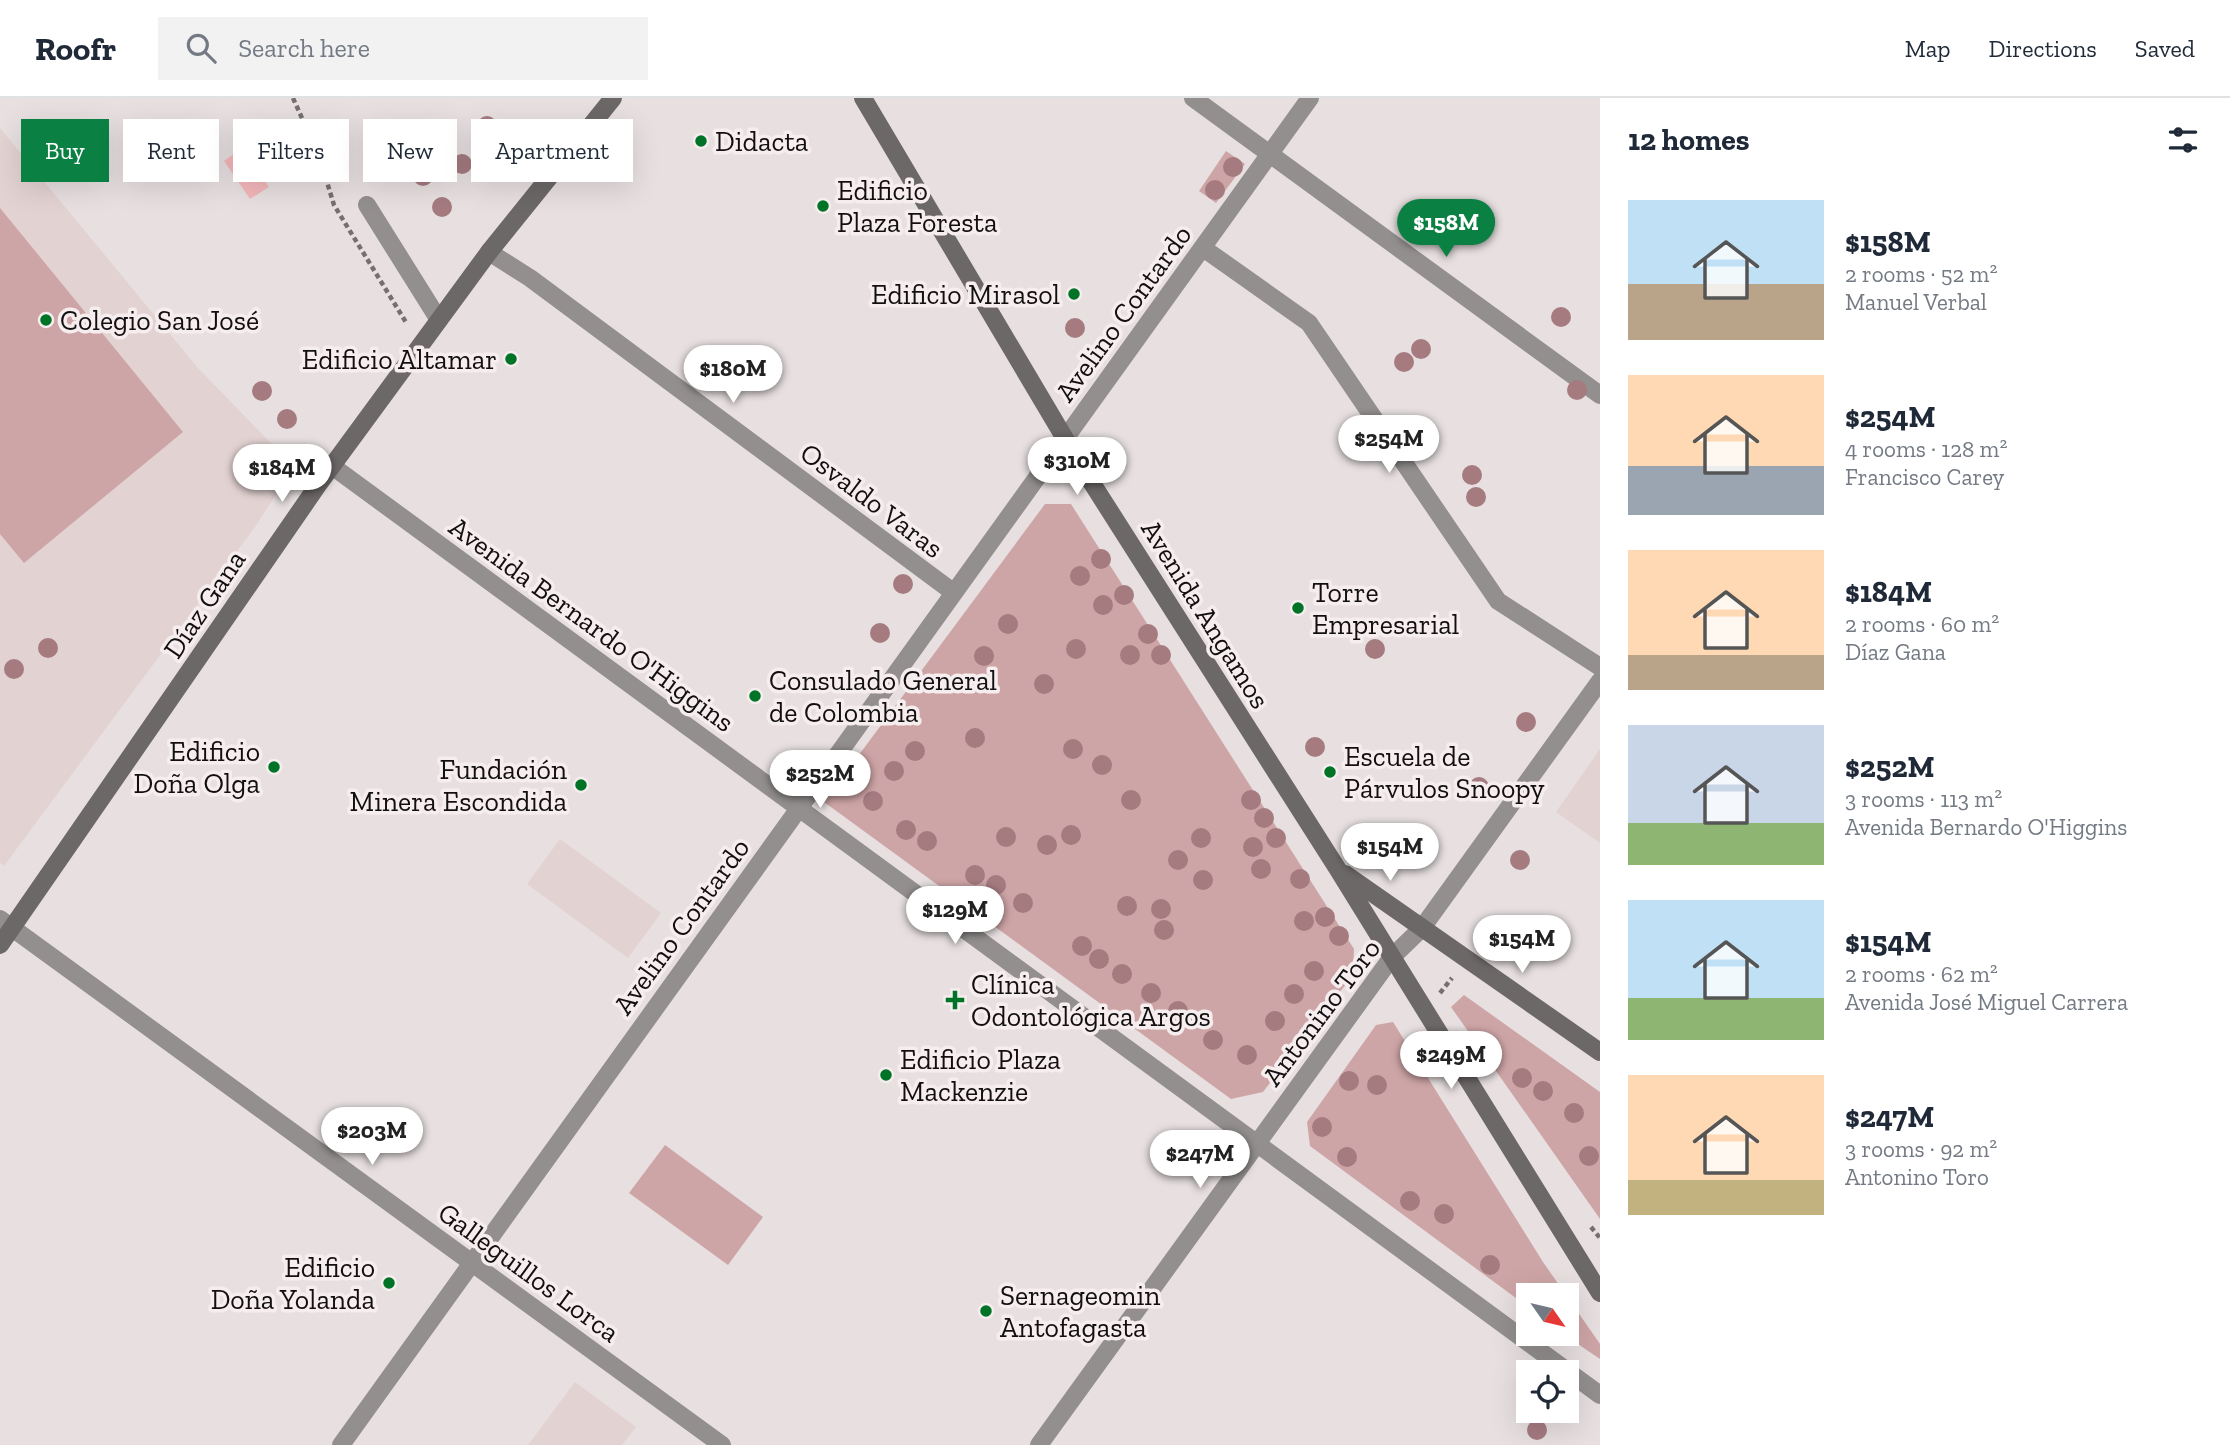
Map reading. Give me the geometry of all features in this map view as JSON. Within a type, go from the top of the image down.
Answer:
[{"type":"main road","name":"Avenida Angamos","points":[[863,98],[1064,439],[1392,957],[1600,1293]]},
{"type":"main road","name":"Díaz Gana","points":[[0,945],[6,924],[332,466],[489,252],[607,100]]},
{"type":"main road","name":"Avenida Angamos","points":[[1336,868],[1600,1052]]},
{"type":"street","points":[[1193,98],[1600,396]]},
{"type":"street","name":"Avelino Contardo","points":[[341,1445],[1310,98]]},
{"type":"street","points":[[367,205],[439,320]]},
{"type":"street","points":[[1203,248],[1309,323],[1499,601],[1600,667]]},
{"type":"street","name":"Osvaldo Varas","points":[[489,252],[530,278],[953,593]]},
{"type":"street","name":"Avenida Bernardo O'Higgins","points":[[332,466],[1600,1395]]},
{"type":"street","name":"Antonino Toro","points":[[1039,1445],[1392,957],[1422,928],[1600,681]]},
{"type":"street","name":"Galleguillos Lorca","points":[[6,924],[722,1445]]},
{"type":"shaded area","points":[[0,128],[21,153],[21,182],[45,182],[198,368],[294,467],[255,527],[4,866],[0,863]]},
{"type":"shaded area","points":[[1226,151],[1245,164],[1216,203],[1199,191]]},
{"type":"shaded area","points":[[233,154],[233,174],[224,161]]},
{"type":"shaded area","points":[[238,182],[266,182],[269,187],[250,199]]},
{"type":"shaded area","name":"Colegio San José","points":[[0,208],[183,432],[24,563],[0,534]]},
{"type":"shaded area","points":[[1045,504],[1071,504],[1354,949],[1353,975],[1263,1092],[1231,1099],[824,802]]},
{"type":"shaded area","points":[[1600,749],[1600,843],[1556,812]]},
{"type":"shaded area","points":[[560,839],[661,913],[628,958],[527,884]]},
{"type":"shaded area","points":[[1464,995],[1600,1092],[1600,1219],[1451,1007]]},
{"type":"shaded area","points":[[1393,1022],[1558,1283],[1516,1283],[1516,1298],[1310,1146],[1307,1122],[1376,1025]]},
{"type":"shaded area","points":[[665,1145],[763,1217],[728,1265],[629,1193]]},
{"type":"shaded area","points":[[1579,1314],[1600,1344],[1600,1359],[1579,1345]]},
{"type":"shaded area","points":[[575,1382],[636,1427],[622,1445],[528,1445]]},
{"type":"place","name":"Didacta","points":[[701,141]]},
{"type":"place","name":"Edificio Plaza Foresta","points":[[823,206]]},
{"type":"place","name":"Edificio Mirasol","points":[[1074,294]]},
{"type":"place","name":"Colegio San José","points":[[46,320]]},
{"type":"place","name":"Edificio Altamar","points":[[511,359]]},
{"type":"place","name":"Torre Empresarial","points":[[1298,608]]},
{"type":"place","name":"Consulado General de Colombia","points":[[755,696]]},
{"type":"place","name":"Edificio Doña Olga","points":[[274,767]]},
{"type":"place","name":"Escuela de Párvulos Snoopy","points":[[1330,772]]},
{"type":"place","name":"Fundación Minera Escondida","points":[[581,785]]},
{"type":"place","name":"Clínica Odontológica Argos","points":[[955,1000]]},
{"type":"place","name":"Edificio Plaza Mackenzie","points":[[886,1075]]},
{"type":"place","name":"Edificio Doña Yolanda","points":[[389,1283]]},
{"type":"place","name":"Sernageomin Antofagasta","points":[[986,1311]]}]
